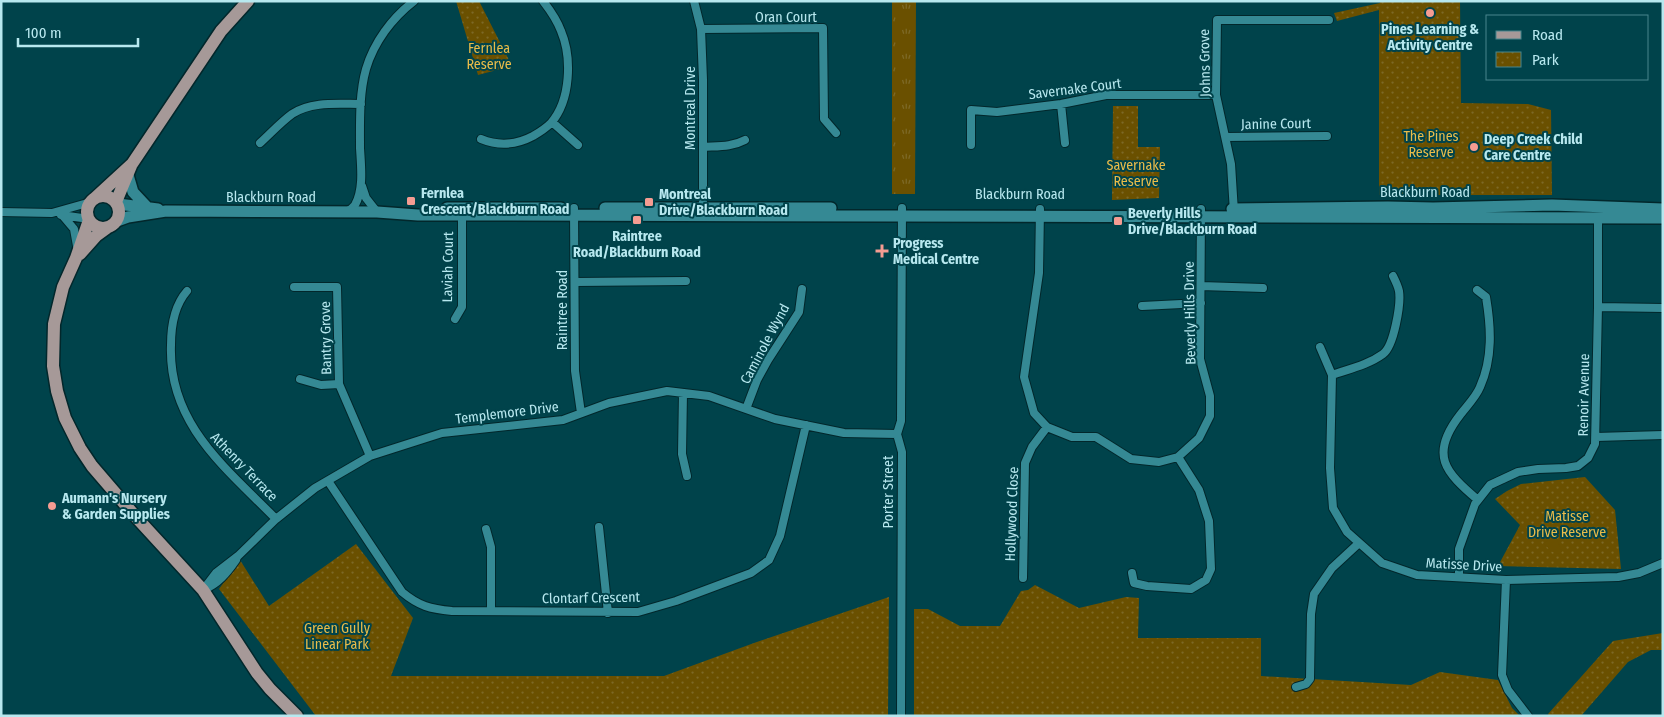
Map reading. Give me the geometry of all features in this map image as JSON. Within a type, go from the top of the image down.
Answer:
[{"type":"main road","points":[[117,203],[130,169],[221,31],[248,1]]},
{"type":"main road","points":[[130,169],[93,200],[88,210],[89,219],[76,258],[62,292],[54,324],[52,354],[54,378],[65,418],[80,448],[92,466],[120,497],[180,552],[207,586],[293,712]]},
{"type":"main road","points":[[130,169],[133,192],[147,207]]},
{"type":"main road","points":[[76,258],[96,236],[112,225],[120,212],[117,203],[106,196],[93,200]]},
{"type":"main road","name":"Blackburn Road","points":[[117,203],[166,211]]},
{"type":"main road","name":"Blackburn Road","points":[[112,225],[128,217],[166,211],[377,212],[418,215],[462,215],[703,211],[1201,213],[1388,207],[1433,208],[1552,205],[1663,209]]},
{"type":"main road","name":"Blackburn Road","points":[[377,212],[418,208],[471,207],[575,212]]},
{"type":"main road","name":"Blackburn Road","points":[[1234,212],[1663,218]]},
{"type":"main road","points":[[89,219],[97,227],[112,225]]},
{"type":"street","points":[[346,212],[356,205],[361,184],[360,104],[362,85],[372,53],[390,24],[414,1]]},
{"type":"street","points":[[481,139],[501,144],[527,140],[552,122],[559,111],[569,77],[568,52],[561,30],[551,11],[543,1]]},
{"type":"street","name":"Montreal Drive","points":[[694,1],[701,30],[703,211]]},
{"type":"street","name":"Johns Grove","points":[[1234,212],[1231,164],[1216,95],[1217,20],[1329,20]]},
{"type":"street","name":"Oran Court","points":[[701,30],[823,28],[824,119],[836,133]]},
{"type":"street","name":"Savernake Court","points":[[971,144],[971,110],[997,112],[1106,96],[1216,95]]},
{"type":"street","points":[[260,143],[292,114],[303,108],[318,104],[360,104]]},
{"type":"street","points":[[1061,104],[1065,144]]},
{"type":"street","points":[[552,122],[578,144]]},
{"type":"street","name":"Janine Court","points":[[1226,137],[1327,136]]},
{"type":"street","points":[[703,147],[736,145],[745,140]]},
{"type":"street","points":[[361,184],[366,198],[377,212]]},
{"type":"street","points":[[1,212],[52,212],[93,200]]},
{"type":"street","points":[[52,212],[63,216],[89,219]]},
{"type":"street","name":"Raintree Road","points":[[575,212],[575,371],[581,413]]},
{"type":"street","name":"Porter Street","points":[[901,716],[902,452],[896,434],[901,422],[902,212]]},
{"type":"street","points":[[1040,213],[1039,273],[1024,377],[1034,413],[1047,427],[1072,437],[1096,437],[1131,459],[1158,462],[1178,457],[1199,490],[1209,521],[1211,569],[1206,580],[1191,589],[1146,586],[1134,583],[1132,573]]},
{"type":"street","name":"Beverly Hills Drive","points":[[1178,457],[1199,438],[1210,416],[1210,396],[1200,360],[1201,213]]},
{"type":"street","name":"Laviah Court","points":[[455,319],[462,307],[462,215]]},
{"type":"street","points":[[63,216],[74,229],[76,235],[76,258]]},
{"type":"street","name":"Renoir Avenue","points":[[1459,577],[1458,549],[1475,504],[1490,485],[1518,472],[1578,466],[1588,458],[1595,444],[1598,217]]},
{"type":"street","points":[[1332,375],[1366,364],[1385,353],[1397,322],[1399,291],[1393,276]]},
{"type":"street","points":[[575,282],[686,281]]},
{"type":"street","name":"Bantry Grove","points":[[294,286],[337,287],[339,384],[370,456]]},
{"type":"street","points":[[1201,286],[1263,288]]},
{"type":"street","name":"Caminole Wynd","points":[[746,409],[757,380],[799,312],[802,289]]},
{"type":"street","points":[[1477,290],[1486,297],[1490,323],[1489,358],[1480,389],[1452,425],[1445,438],[1444,450],[1445,466],[1456,481],[1478,500]]},
{"type":"street","name":"Athenry Terrace","points":[[188,291],[177,306],[171,335],[172,368],[180,402],[205,446],[276,519]]},
{"type":"street","points":[[1142,306],[1201,303]]},
{"type":"street","points":[[1598,307],[1663,308]]},
{"type":"street","name":"Matisse Drive","points":[[1320,347],[1332,375],[1330,468],[1333,508],[1347,532],[1382,563],[1417,575],[1506,580],[1618,577],[1639,573],[1663,563]]},
{"type":"street","points":[[300,379],[322,385],[339,384]]},
{"type":"street","name":"Templemore Drive","points":[[207,586],[216,573],[238,556],[276,519],[315,488],[370,456],[442,433],[563,420],[609,403],[667,391],[709,396],[775,419],[806,425],[844,432],[896,434]]},
{"type":"street","points":[[684,393],[682,454],[688,476]]},
{"type":"street","name":"Clontarf Crescent","points":[[328,481],[402,592],[411,600],[424,607],[437,610],[638,612],[676,601],[751,573],[768,560],[780,536],[806,425]]},
{"type":"street","name":"Hollywood Close","points":[[1023,578],[1025,462],[1032,447],[1047,427]]},
{"type":"street","points":[[1596,437],[1663,435]]},
{"type":"street","points":[[599,527],[608,612]]},
{"type":"street","points":[[486,528],[491,547],[490,611]]},
{"type":"street","points":[[1296,687],[1306,684],[1310,679],[1311,614],[1314,594],[1332,568],[1359,543]]},
{"type":"street","points":[[1506,580],[1502,675],[1508,690],[1528,716]]},
{"type":"green space","name":"Fernlea Reserve","points":[[456,1],[479,1],[512,66],[478,75]]},
{"type":"green space","points":[[892,1],[916,1],[915,194],[892,194]]},
{"type":"green space","name":"The Pines Reserve","points":[[1380,1],[1460,1],[1461,103],[1528,104],[1551,110],[1552,195],[1379,195],[1379,10],[1337,21],[1334,13],[1380,3]]},
{"type":"green space","name":"Savernake Reserve","points":[[1113,106],[1138,106],[1138,147],[1160,147],[1159,198],[1112,200]]},
{"type":"green space","name":"Matisse Drive Reserve","points":[[1585,477],[1615,510],[1621,569],[1498,566],[1520,525],[1495,499],[1521,484]]},
{"type":"green space","points":[[1556,537],[1562,552],[1559,553],[1552,551],[1543,543]]},
{"type":"green space","name":"Green Gully Linear Park","points":[[356,544],[413,618],[391,676],[664,676],[889,597],[888,716],[316,716],[219,589],[240,560],[269,606]]},
{"type":"green space","points":[[1035,585],[1079,608],[1126,597],[1139,598],[1138,638],[1261,638],[1261,676],[1411,685],[1440,672],[1498,680],[1512,708],[1520,716],[914,716],[914,609],[928,609],[960,626],[1000,626],[1021,591],[1028,590]]},
{"type":"green space","points":[[1663,633],[1663,650],[1651,650],[1628,662],[1581,716],[1549,716],[1548,714],[1613,641]]},
{"type":"place","name":"Pines Learning & Activity Centre","points":[[1430,13]]},
{"type":"place","name":"Deep Creek Child Care Centre","points":[[1474,147]]},
{"type":"place","name":"Fernlea Crescent/Blackburn Road","points":[[411,201]]},
{"type":"place","name":"Montreal Drive/Blackburn Road","points":[[649,202]]},
{"type":"place","name":"Raintree Road/Blackburn Road","points":[[637,220]]},
{"type":"place","name":"Beverly Hills Drive/Blackburn Road","points":[[1118,221]]},
{"type":"place","name":"Progress Medical Centre","points":[[882,251]]},
{"type":"place","name":"Aumann's Nursery & Garden Supplies","points":[[52,506]]}]
